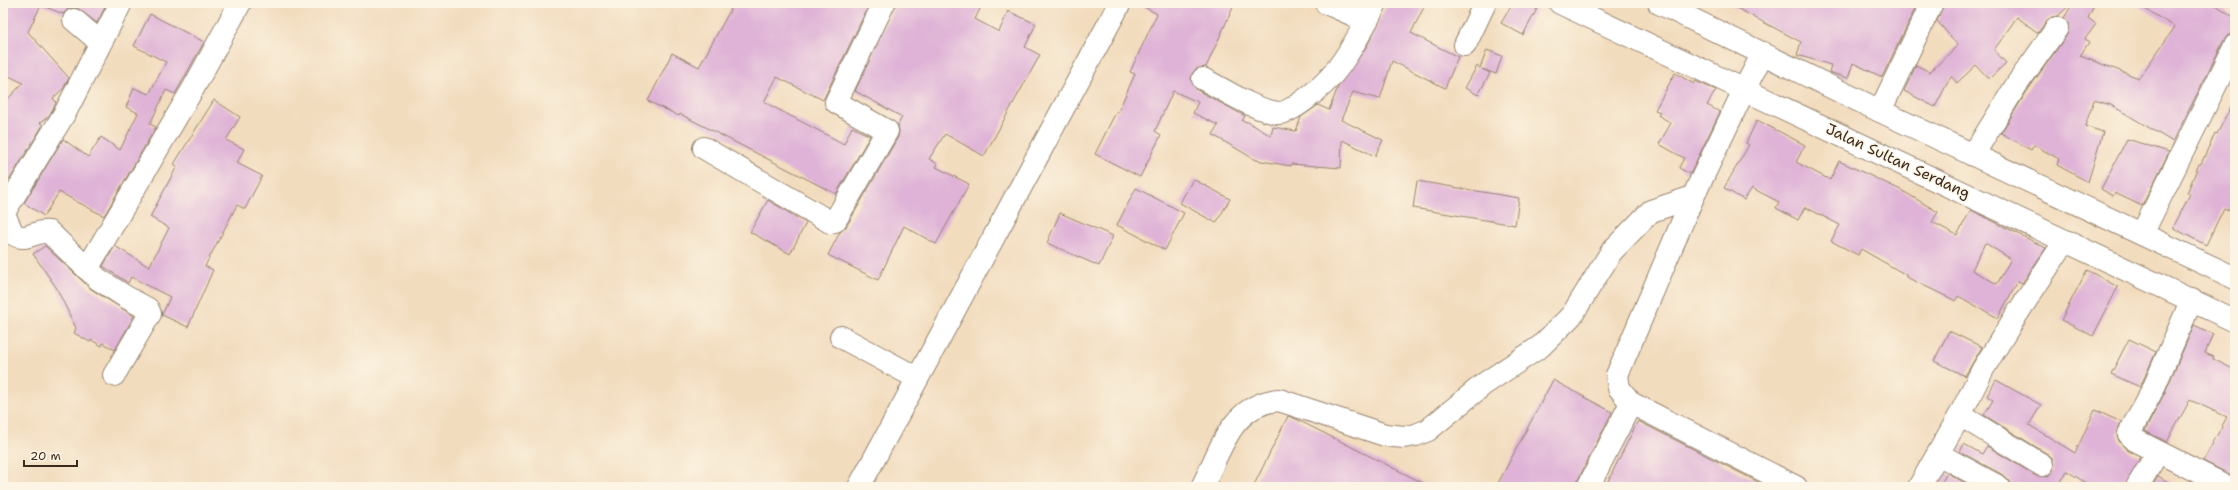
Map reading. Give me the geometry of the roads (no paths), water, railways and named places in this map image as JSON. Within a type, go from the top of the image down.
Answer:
[{"type":"main road","points":[[114,375],[150,314],[148,309],[109,287],[87,269],[49,232],[44,231],[27,237],[13,234],[3,214],[66,112],[121,3]]},
{"type":"main road","points":[[87,269],[194,87],[240,3]]},
{"type":"main road","points":[[704,148],[830,222],[835,221],[887,131],[836,102],[884,3]]},
{"type":"main road","points":[[859,487],[1120,3]]},
{"type":"main road","points":[[1203,79],[1258,106],[1283,112],[1295,108],[1333,74],[1372,12],[1326,3]]},
{"type":"main road","points":[[1465,45],[1486,3]]},
{"type":"main road","name":"Jalan Sultan Serdang","points":[[1560,3],[1745,88],[2065,241],[2192,299],[2235,321]]},
{"type":"main road","points":[[1659,3],[1880,111],[2235,278]]},
{"type":"main road","points":[[1880,111],[1932,3]]},
{"type":"main road","points":[[74,20],[100,42]]},
{"type":"main road","points":[[1973,155],[2017,84],[2057,28]]},
{"type":"main road","points":[[2142,234],[2235,46]]},
{"type":"main road","points":[[1763,53],[1693,197],[1617,375],[1618,388],[1631,403],[1796,487]]},
{"type":"main road","points":[[1202,487],[1229,430],[1242,415],[1256,405],[1266,401],[1279,400],[1385,435],[1404,437],[1416,435],[1428,430],[1484,384],[1541,346],[1572,315],[1612,251],[1651,211],[1693,197]]},
{"type":"main road","points":[[1919,487],[1960,415],[1983,369],[2065,241]]},
{"type":"main road","points":[[2192,299],[2154,387],[2129,434],[2132,439],[2228,487]]},
{"type":"main road","points":[[841,337],[917,378]]},
{"type":"main road","points":[[1588,487],[1631,403]]},
{"type":"main road","points":[[1960,415],[2014,446],[2042,465]]},
{"type":"main road","points":[[2137,487],[2158,452]]},
{"type":"main road","points":[[1938,454],[1999,487]]}]
